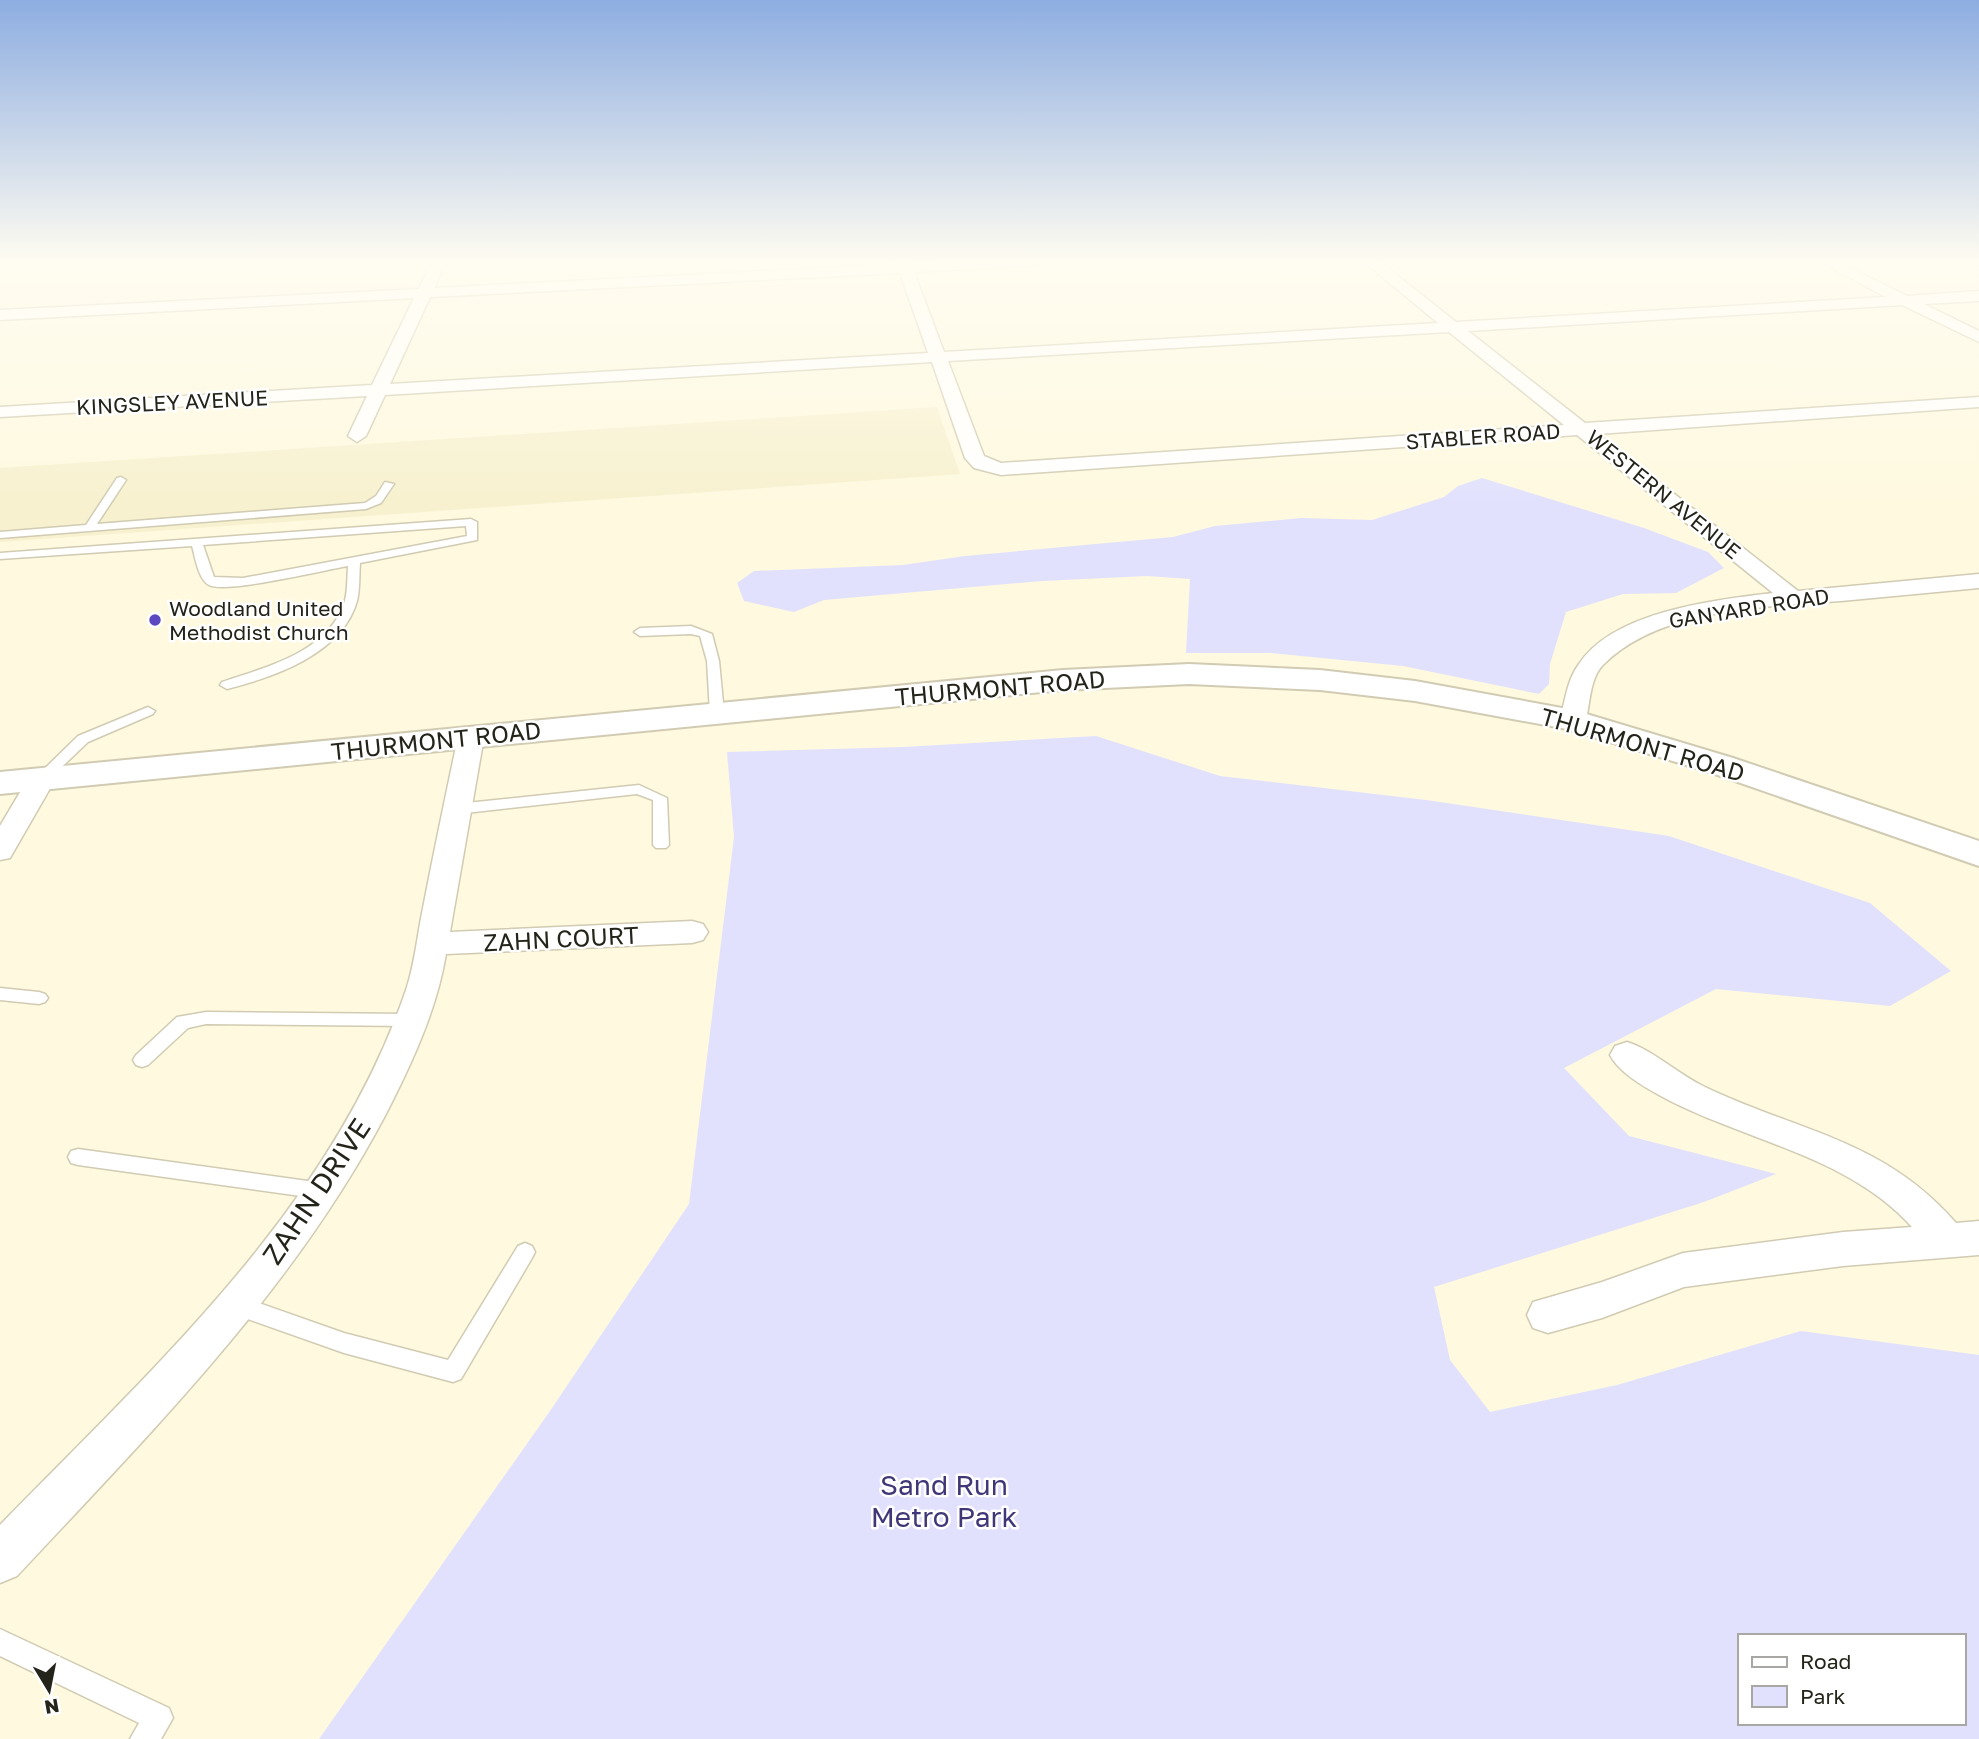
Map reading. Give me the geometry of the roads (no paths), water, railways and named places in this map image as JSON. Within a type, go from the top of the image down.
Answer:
[{"type":"street","points":[[357,436],[400,342]]},
{"type":"street","points":[[933,342],[938,357]]},
{"type":"street","name":"KINGSLEY AVENUE","points":[[0,412],[1193,342]]},
{"type":"street","name":"WESTERN AVENUE","points":[[1472,342],[1793,598]]},
{"type":"street","name":"STABLER ROAD","points":[[938,357],[975,458],[987,466],[1016,469],[1979,402]]},
{"type":"street","name":"GANYARD ROAD","points":[[1573,720],[1586,672],[1594,660],[1622,638],[1649,625],[1679,615],[1793,598],[1979,581]]},
{"type":"street","name":"THURMONT ROAD","points":[[0,783],[1063,680],[1189,674],[1275,677],[1367,685],[1573,720],[1721,765],[1979,854]]},
{"type":"street","name":"ZAHN DRIVE","points":[[0,1559],[188,1362],[236,1305],[299,1227],[373,1106],[400,1051],[423,989],[471,737]]},
{"type":"street","points":[[0,851],[42,778]]},
{"type":"street","name":"ZAHN COURT","points":[[431,944],[691,932]]},
{"type":"street","points":[[1627,1055],[1649,1074],[1704,1102],[1790,1136],[1860,1168],[1908,1198],[1964,1240]]},
{"type":"street","points":[[1548,1315],[1602,1300],[1683,1270],[1843,1249],[1964,1240]]},
{"type":"lane","points":[[89,528],[121,480]]},
{"type":"lane","points":[[0,535],[366,506],[376,503],[384,495],[388,484]]},
{"type":"lane","points":[[2,559],[196,541],[471,522],[473,538],[243,582],[214,583],[209,579],[196,541]]},
{"type":"lane","points":[[227,685],[305,655],[324,642],[350,604],[354,561]]},
{"type":"lane","points":[[640,632],[691,630],[706,634],[713,661],[716,713]]},
{"type":"lane","points":[[42,778],[83,739],[148,712]]},
{"type":"lane","points":[[457,808],[639,789],[660,798],[661,845]]},
{"type":"lane","points":[[0,994],[39,998]]},
{"type":"lane","points":[[142,1060],[183,1022],[206,1018],[411,1020]]},
{"type":"lane","points":[[78,1157],[322,1191]]},
{"type":"lane","points":[[236,1305],[344,1343],[453,1372],[525,1252]]},
{"type":"lane","points":[[0,1642],[159,1718],[144,1739]]},
{"type":"place","name":"Woodland United Methodist Church","points":[[155,620]]},
{"type":"park label","name":"Sand Run Metro Park","points":[[944,1500]]}]
